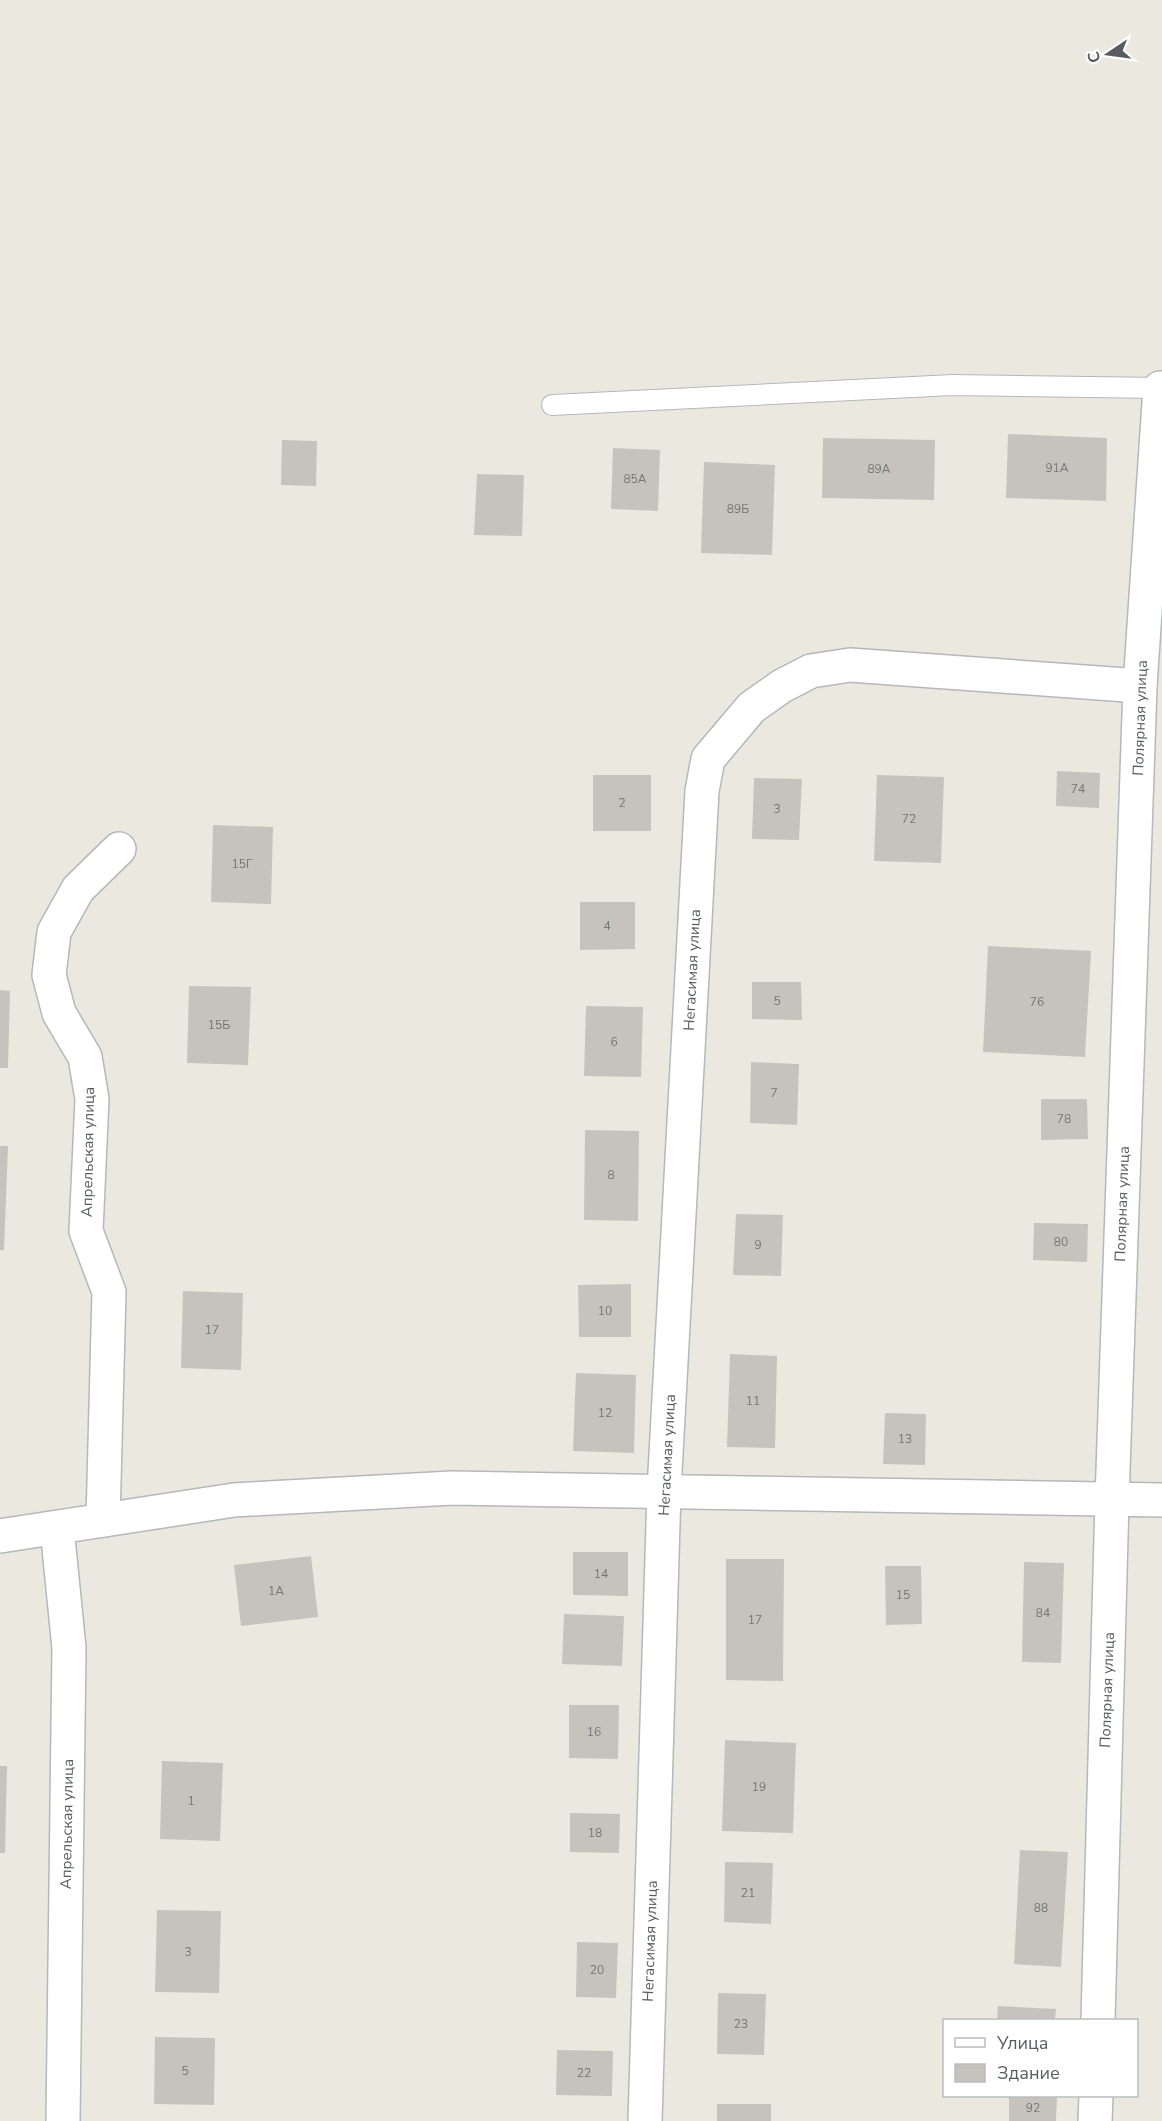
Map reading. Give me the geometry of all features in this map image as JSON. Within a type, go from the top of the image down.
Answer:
[{"type":"street","name":"Полярная улица","points":[[1098,2019],[1112,1500],[1140,686],[1161,385]]},
{"type":"street","name":"Негасимая улица","points":[[645,2121],[664,1491],[702,790],[708,759],[752,707],[811,671],[850,665],[1140,686]]},
{"type":"street","name":"Апрельская улица","points":[[103,1520],[109,1292],[86,1231],[92,1099],[85,1057],[59,1013],[49,975],[54,932],[78,889],[119,849]]},
{"type":"street","points":[[0,1536],[234,1500],[452,1488],[1162,1500]]},
{"type":"street","name":"Апрельская улица","points":[[57,1528],[69,1648],[63,2121]]},
{"type":"street","points":[[1095,2121],[1096,2097]]},
{"type":"lane","points":[[552,405],[953,385],[1161,385]]},
{"type":"building","points":[[1008,434],[1107,438],[1106,501],[1006,498]]},
{"type":"building","points":[[823,438],[935,440],[934,500],[822,498]]},
{"type":"building","points":[[282,440],[317,441],[316,486],[281,485]]},
{"type":"building","points":[[613,448],[660,450],[658,511],[611,509]]},
{"type":"building","points":[[704,462],[775,465],[772,555],[701,553]]},
{"type":"building","points":[[477,474],[524,475],[522,536],[474,535]]},
{"type":"building","points":[[1057,771],[1100,773],[1099,808],[1056,806]]},
{"type":"building","points":[[593,775],[651,775],[651,831],[593,831]]},
{"type":"building","points":[[877,775],[944,777],[941,863],[874,861]]},
{"type":"building","points":[[754,778],[802,779],[799,840],[752,839]]},
{"type":"building","points":[[213,825],[273,827],[271,904],[211,902]]},
{"type":"building","points":[[580,902],[635,902],[635,949],[580,950]]},
{"type":"building","points":[[988,946],[1091,951],[1085,1057],[983,1052]]},
{"type":"building","points":[[752,982],[801,982],[802,1020],[752,1019]]},
{"type":"building","points":[[189,986],[251,987],[248,1065],[187,1063]]},
{"type":"building","points":[[0,990],[10,991],[8,1068],[0,1068]]},
{"type":"building","points":[[586,1006],[643,1007],[641,1077],[584,1076]]},
{"type":"building","points":[[751,1062],[799,1064],[797,1125],[750,1123]]},
{"type":"building","points":[[1041,1099],[1087,1099],[1088,1139],[1041,1140]]},
{"type":"building","points":[[585,1130],[639,1131],[638,1221],[584,1220]]},
{"type":"building","points":[[0,1146],[8,1146],[4,1250],[0,1250]]},
{"type":"building","points":[[736,1214],[783,1215],[781,1276],[733,1275]]},
{"type":"building","points":[[1034,1223],[1088,1224],[1087,1262],[1033,1260]]},
{"type":"building","points":[[631,1284],[631,1337],[579,1337],[578,1285]]},
{"type":"building","points":[[183,1291],[243,1293],[241,1370],[181,1368]]},
{"type":"building","points":[[730,1354],[777,1356],[775,1448],[727,1447]]},
{"type":"building","points":[[576,1373],[636,1375],[634,1453],[573,1451]]},
{"type":"building","points":[[885,1413],[926,1414],[925,1465],[883,1464]]},
{"type":"building","points":[[573,1552],[628,1552],[628,1596],[573,1595]]},
{"type":"building","points":[[311,1556],[318,1617],[241,1626],[234,1565]]},
{"type":"building","points":[[726,1559],[784,1559],[783,1681],[726,1680]]},
{"type":"building","points":[[1024,1562],[1064,1563],[1061,1663],[1022,1662]]},
{"type":"building","points":[[885,1566],[921,1566],[922,1624],[886,1625]]},
{"type":"building","points":[[564,1614],[624,1616],[622,1666],[562,1664]]},
{"type":"building","points":[[569,1705],[619,1705],[618,1759],[569,1758]]},
{"type":"building","points":[[725,1740],[796,1743],[793,1833],[722,1831]]},
{"type":"building","points":[[162,1761],[223,1763],[220,1841],[160,1839]]},
{"type":"building","points":[[0,1766],[7,1766],[5,1853],[0,1853]]},
{"type":"building","points":[[570,1813],[620,1814],[619,1853],[570,1852]]},
{"type":"building","points":[[1020,1850],[1068,1852],[1061,1967],[1014,1964]]},
{"type":"building","points":[[725,1862],[773,1863],[771,1924],[724,1922]]},
{"type":"building","points":[[157,1910],[221,1911],[219,1993],[155,1992]]},
{"type":"building","points":[[577,1942],[618,1943],[616,1998],[576,1997]]},
{"type":"building","points":[[718,1993],[766,1994],[764,2055],[717,2054]]},
{"type":"building","points":[[998,2006],[1056,2009],[1055,2019],[997,2019]]},
{"type":"building","points":[[155,2037],[215,2038],[214,2105],[154,2104]]},
{"type":"building","points":[[557,2050],[613,2051],[612,2096],[556,2095]]},
{"type":"building","points":[[1009,2097],[1057,2097],[1056,2121],[1009,2121]]},
{"type":"building","points":[[717,2104],[771,2104],[771,2121],[717,2121]]}]
